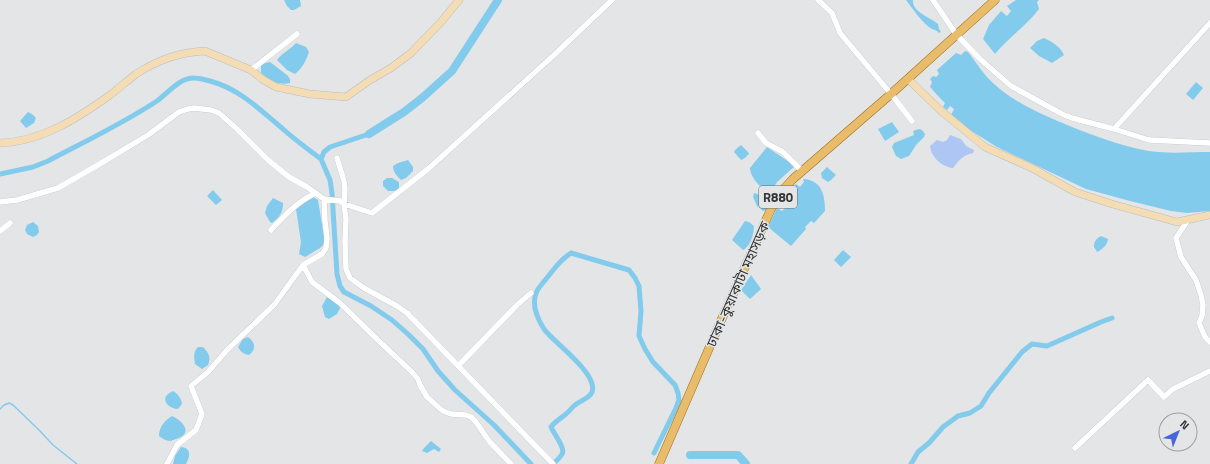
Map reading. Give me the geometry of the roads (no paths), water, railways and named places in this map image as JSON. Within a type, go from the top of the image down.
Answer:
[{"type":"main road","name":"ঢাকা-কুয়াকাটা মহাসড়ক","points":[[659,464],[723,316],[776,200],[787,185],[802,171],[908,79],[994,0]]},
{"type":"street","points":[[0,143],[14,143],[49,132],[90,108],[137,74],[156,64],[179,55],[197,51],[205,51],[251,70],[262,79],[276,87],[310,94],[346,97],[370,80],[391,68],[411,53],[441,22],[458,0]]},
{"type":"street","points":[[0,202],[17,200],[58,188],[148,135],[179,112],[194,108],[211,110],[219,113],[268,160],[289,177],[324,199],[372,213],[428,169],[554,55],[612,0]]},
{"type":"street","points":[[818,0],[832,13],[840,33],[912,121]]},
{"type":"street","points":[[933,0],[956,34],[980,59],[1011,86],[1062,114],[1072,118],[1114,128],[1149,140],[1210,143]]},
{"type":"street","points":[[1114,128],[1210,23]]},
{"type":"street","points":[[251,70],[297,34]]},
{"type":"street","points":[[908,79],[940,110],[985,147],[1022,163],[1075,192],[1177,222],[1210,215]]},
{"type":"street","points":[[758,133],[766,143],[783,152],[802,171]]},
{"type":"street","points":[[337,158],[344,181],[342,203],[346,219],[346,269],[350,278],[407,313],[553,464]]},
{"type":"street","points":[[271,230],[294,208],[308,197],[316,193]]},
{"type":"street","points":[[167,464],[177,445],[196,430],[202,414],[191,386],[208,372],[227,350],[274,305],[303,265],[322,254],[326,248],[328,238],[325,221],[324,199]]},
{"type":"street","points":[[1188,220],[1176,238],[1181,257],[1196,280],[1203,305],[1202,316],[1199,323],[1205,337],[1210,342]]},
{"type":"street","points":[[0,231],[10,223]]},
{"type":"street","points":[[303,265],[312,282],[340,303],[381,344],[412,371],[427,397],[443,411],[451,414],[466,415],[471,417],[489,441],[511,464]]},
{"type":"street","points":[[458,366],[511,311],[531,293]]},
{"type":"street","points":[[1075,448],[1148,380],[1164,397],[1173,389],[1209,374]]},
{"type":"waterway","points":[[369,134],[404,112],[452,71],[498,0]]},
{"type":"waterway","points":[[0,174],[33,167],[48,161],[144,109],[157,101],[174,86],[190,78],[210,81],[231,89],[249,101],[321,159]]},
{"type":"waterway","points":[[369,134],[330,147],[324,152],[321,159],[330,180],[332,193],[337,274],[340,286],[344,292],[371,306],[392,320],[409,335],[423,349],[438,371],[455,390],[494,425],[531,464]]},
{"type":"waterway","points":[[553,464],[563,452],[561,445],[551,427],[577,403],[585,399],[592,392],[592,385],[589,376],[544,329],[537,315],[535,305],[535,296],[539,288],[557,265],[571,253],[629,270],[639,286],[641,311],[639,336],[653,362],[675,385],[679,400],[654,453]]},
{"type":"waterway","points":[[911,464],[918,452],[929,443],[943,427],[958,416],[970,413],[981,406],[989,393],[1022,352],[1032,344],[1047,346],[1112,318]]},
{"type":"waterway","points":[[0,409],[9,403],[13,405],[53,445],[77,464]]},
{"type":"waterway","points":[[690,455],[738,455],[746,464]]}]
